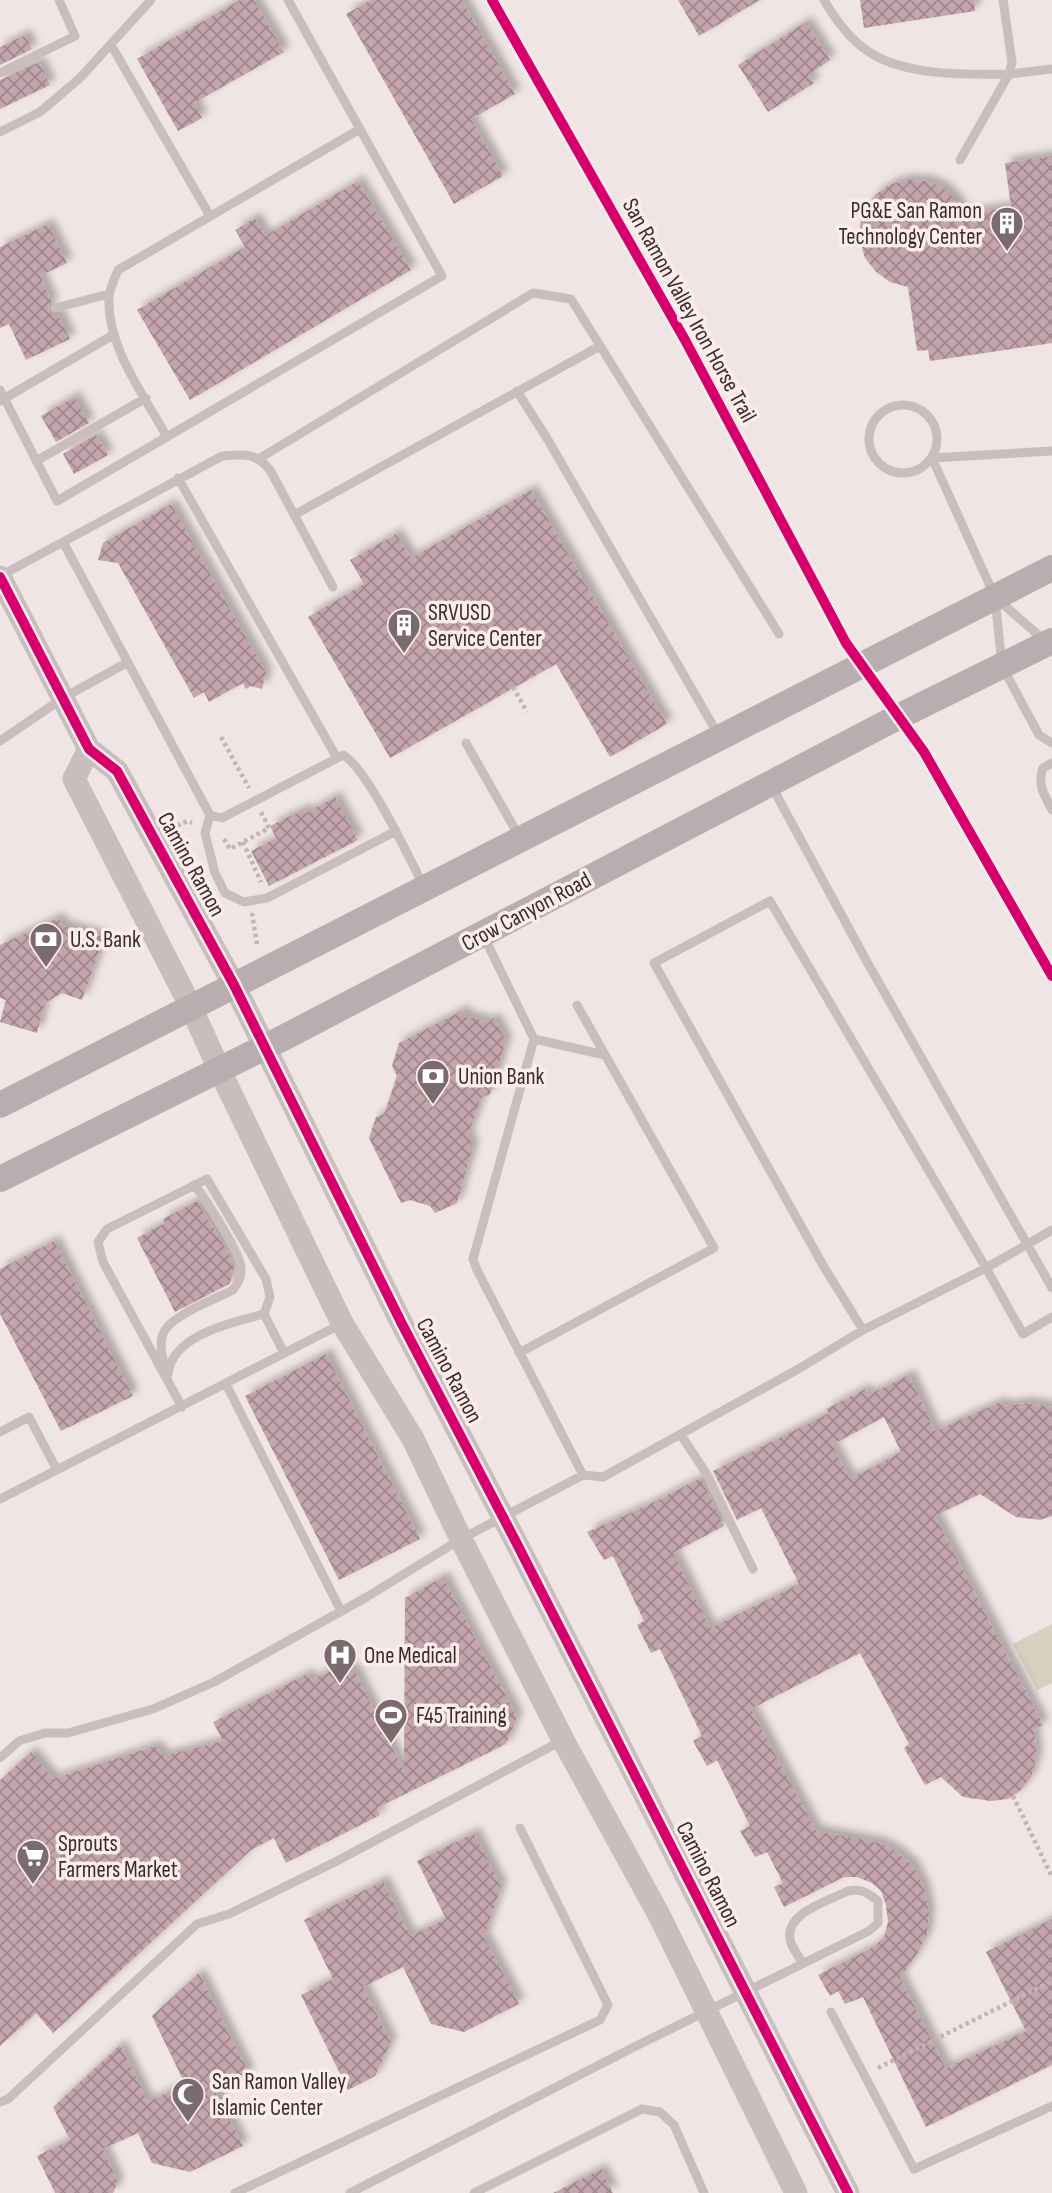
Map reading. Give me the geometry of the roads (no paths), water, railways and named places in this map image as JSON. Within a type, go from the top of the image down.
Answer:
[{"type":"main road","points":[[0,1105],[1052,568]]},
{"type":"main road","name":"Crow Canyon Road","points":[[0,1179],[265,1047],[892,720],[1002,666],[1050,646]]},
{"type":"street","name":"Camino Ramon","points":[[0,577],[89,749],[117,771],[234,985],[402,1324],[848,2193]]},
{"type":"street","points":[[89,749],[74,779],[191,1007],[342,1323],[414,1439],[461,1539],[563,1740],[659,1915],[796,2193]]},
{"type":"lane","points":[[0,73],[75,36],[59,0]]},
{"type":"lane","points":[[0,132],[40,112],[80,78],[150,0]]},
{"type":"lane","points":[[113,335],[1,397],[57,501],[442,276],[288,0]]},
{"type":"lane","points":[[824,0],[837,22],[867,50],[909,68],[943,73],[1009,74],[1052,69]]},
{"type":"lane","points":[[960,160],[1009,74],[1012,62],[1003,0]]},
{"type":"lane","points":[[111,44],[210,216]]},
{"type":"lane","points":[[167,437],[113,335],[109,294],[118,270],[360,129]]},
{"type":"lane","points":[[260,458],[533,293],[571,299],[779,634]]},
{"type":"lane","points":[[55,308],[109,294]]},
{"type":"lane","points":[[294,515],[600,346]]},
{"type":"lane","points":[[517,391],[720,738]]},
{"type":"lane","points":[[36,461],[146,398]]},
{"type":"lane","points":[[1052,450],[932,458],[924,466],[902,473],[891,471],[873,456],[869,435],[878,415],[897,405],[919,408],[935,425],[938,436],[932,458],[995,597],[1002,666],[1039,735],[1052,743]]},
{"type":"lane","points":[[0,577],[178,478],[222,456],[242,454],[260,458],[270,470],[332,587]]},
{"type":"lane","points":[[178,478],[337,758]]},
{"type":"lane","points":[[63,542],[209,815],[205,833],[215,873],[225,893],[243,902],[267,898],[396,831]]},
{"type":"lane","points":[[995,597],[1050,646]]},
{"type":"lane","points":[[0,741],[63,698],[128,662]]},
{"type":"lane","points":[[466,743],[521,839]]},
{"type":"lane","points":[[209,815],[222,818],[343,755],[352,760],[396,831],[425,888]]},
{"type":"lane","points":[[1052,763],[1043,768],[1040,777],[1042,793],[1052,810]]},
{"type":"lane","points":[[771,785],[866,960],[1052,1288]]},
{"type":"lane","points":[[863,1330],[824,1267],[654,963],[770,901],[1023,1334],[1052,1317]]},
{"type":"lane","points":[[483,934],[534,1039],[473,1259],[583,1475]]},
{"type":"lane","points":[[519,1353],[714,1248],[577,1005]]},
{"type":"lane","points":[[534,1039],[605,1055]]},
{"type":"lane","points":[[182,1406],[103,1262],[98,1242],[107,1229],[207,1179],[266,1279],[270,1297],[264,1314],[284,1353]]},
{"type":"lane","points":[[167,1380],[161,1354],[165,1331],[172,1321],[233,1290],[240,1281],[240,1263],[206,1198],[194,1185]]},
{"type":"lane","points":[[0,1758],[19,1741],[45,1733],[68,1733],[153,1709],[214,1682],[341,1611],[461,1539],[583,1475],[603,1477],[863,1330],[986,1268],[1052,1230]]},
{"type":"lane","points":[[167,1380],[168,1368],[184,1343],[231,1322],[264,1314]]},
{"type":"lane","points":[[0,1499],[342,1323]]},
{"type":"lane","points":[[226,1384],[341,1611]]},
{"type":"lane","points":[[0,1432],[29,1417],[57,1470]]},
{"type":"lane","points":[[681,1435],[706,1473],[753,1569]]},
{"type":"lane","points":[[0,2102],[8,2099],[197,1924],[229,1914],[337,1861],[563,1740]]},
{"type":"lane","points":[[234,2193],[600,2020],[608,2005],[520,1828]]},
{"type":"lane","points":[[350,2193],[869,1931],[878,1923],[878,1901],[868,1892],[856,1889],[797,1916],[790,1926],[790,1942],[802,1963]]},
{"type":"lane","points":[[831,2012],[914,2169],[1052,2106]]},
{"type":"lane","points":[[474,2193],[642,2109],[660,2112],[674,2125],[704,2193]]},
{"type":"place","name":"PG&E San Ramon Technology Center","points":[[1007,253]]},
{"type":"place","name":"SRVUSD Service Center","points":[[404,655]]},
{"type":"place","name":"U.S. Bank","points":[[46,969]]},
{"type":"place","name":"Union Bank","points":[[433,1106]]},
{"type":"place","name":"One Medical","points":[[340,1685]]},
{"type":"place","name":"F45 Training","points":[[391,1745]]},
{"type":"place","name":"Sprouts Farmers Market","points":[[33,1886]]},
{"type":"place","name":"San Ramon Valley Islamic Center","points":[[188,2124]]}]
